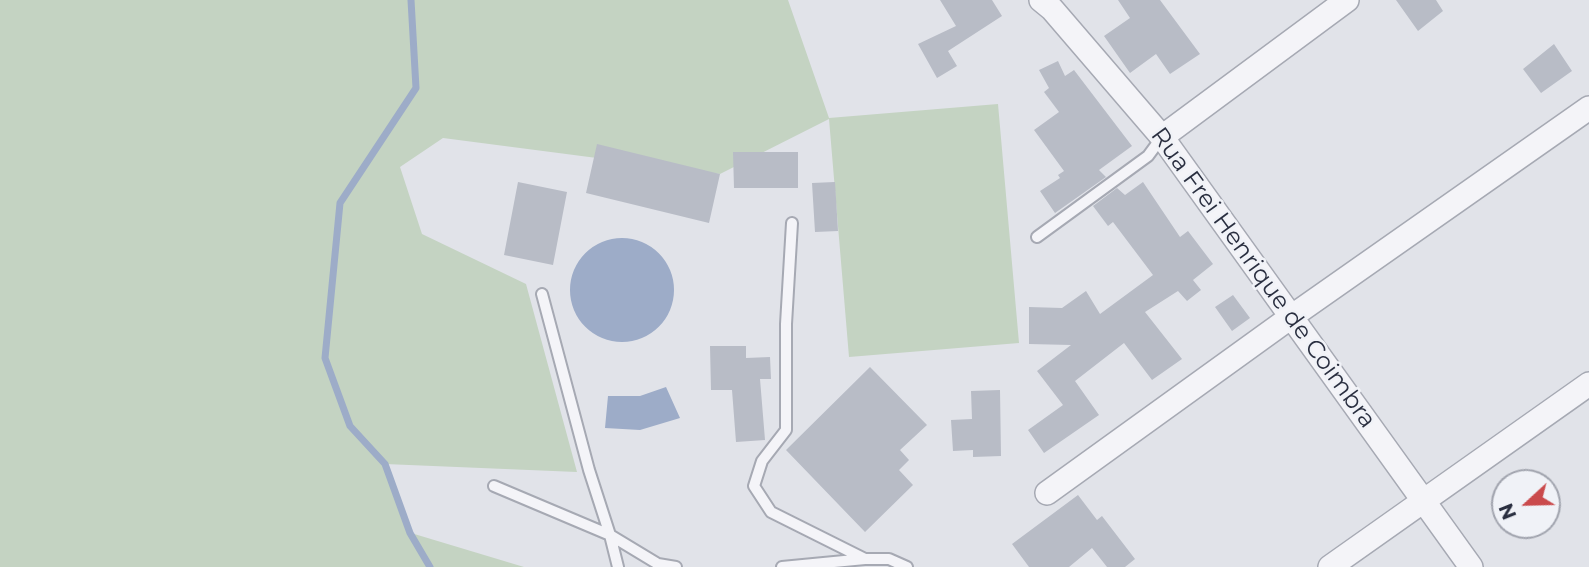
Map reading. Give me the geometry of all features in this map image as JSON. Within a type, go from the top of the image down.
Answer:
[{"type":"street","name":"Rua Frei Henrique de Coimbra","points":[[1041,0],[1052,9],[1162,137],[1471,567]]},
{"type":"street","points":[[1162,137],[1347,0]]},
{"type":"street","points":[[1047,493],[1589,108]]},
{"type":"street","points":[[1331,567],[1589,384]]},
{"type":"lane","points":[[1037,237],[1148,156],[1162,137]]},
{"type":"lane","points":[[792,223],[786,324],[786,430],[762,461],[754,486],[771,512],[864,559]]},
{"type":"lane","points":[[542,294],[618,567]]},
{"type":"lane","points":[[494,486],[610,535],[658,564],[676,567]]},
{"type":"lane","points":[[782,567],[864,559],[889,559],[907,567]]},
{"type":"green space","points":[[0,0],[788,0],[829,118],[998,104],[1019,343],[849,357],[829,119],[720,174],[443,138],[400,167],[422,234],[526,284],[577,472],[385,464],[411,533],[524,567],[0,567]]},
{"type":"water","points":[[622,238],[642,242],[659,253],[670,270],[674,290],[670,310],[659,327],[642,338],[622,342],[602,338],[585,327],[574,310],[570,290],[574,270],[585,253],[602,242]]},
{"type":"water","points":[[666,387],[680,418],[640,430],[605,428],[608,396],[640,396]]},
{"type":"building","points":[[940,0],[992,0],[1002,16],[948,51],[957,66],[937,78],[918,44],[956,26]]},
{"type":"building","points":[[1118,0],[1160,0],[1200,54],[1170,74],[1156,54],[1130,73],[1104,36],[1130,18]]},
{"type":"building","points":[[1396,0],[1436,0],[1443,11],[1418,31]]},
{"type":"building","points":[[1554,44],[1572,71],[1541,93],[1523,69]]},
{"type":"building","points":[[1058,61],[1065,76],[1074,70],[1132,146],[1099,170],[1106,177],[1055,213],[1040,191],[1060,178],[1058,175],[1064,171],[1034,130],[1059,112],[1044,92],[1049,88],[1039,70]]},
{"type":"building","points":[[597,144],[720,174],[709,223],[586,193]]},
{"type":"building","points":[[733,152],[798,152],[798,188],[734,188]]},
{"type":"building","points":[[518,182],[567,192],[553,265],[504,255]]},
{"type":"building","points":[[835,182],[838,231],[815,232],[812,183]]},
{"type":"building","points":[[1143,182],[1180,237],[1188,231],[1213,264],[1193,280],[1201,290],[1187,301],[1178,291],[1145,312],[1182,359],[1152,380],[1124,343],[1075,381],[1099,415],[1044,453],[1028,430],[1063,405],[1037,371],[1071,345],[1029,344],[1029,307],[1062,308],[1086,291],[1100,314],[1153,275],[1113,222],[1108,226],[1093,206],[1117,188],[1125,195]]},
{"type":"building","points":[[1233,295],[1250,318],[1232,331],[1215,307]]},
{"type":"building","points":[[710,346],[746,346],[746,358],[770,357],[771,379],[760,379],[765,440],[736,442],[732,390],[711,390]]},
{"type":"building","points":[[870,367],[927,425],[900,450],[909,460],[899,470],[913,485],[865,532],[786,450]]},
{"type":"building","points":[[1000,390],[1001,456],[973,457],[973,450],[953,451],[951,420],[972,419],[971,391]]},
{"type":"building","points":[[1078,495],[1097,520],[1102,516],[1135,559],[1125,567],[1107,567],[1092,548],[1069,567],[1029,567],[1012,544]]},
{"type":"waterway","points":[[411,0],[416,88],[340,203],[325,358],[350,426],[385,464],[410,533],[430,567]]}]
